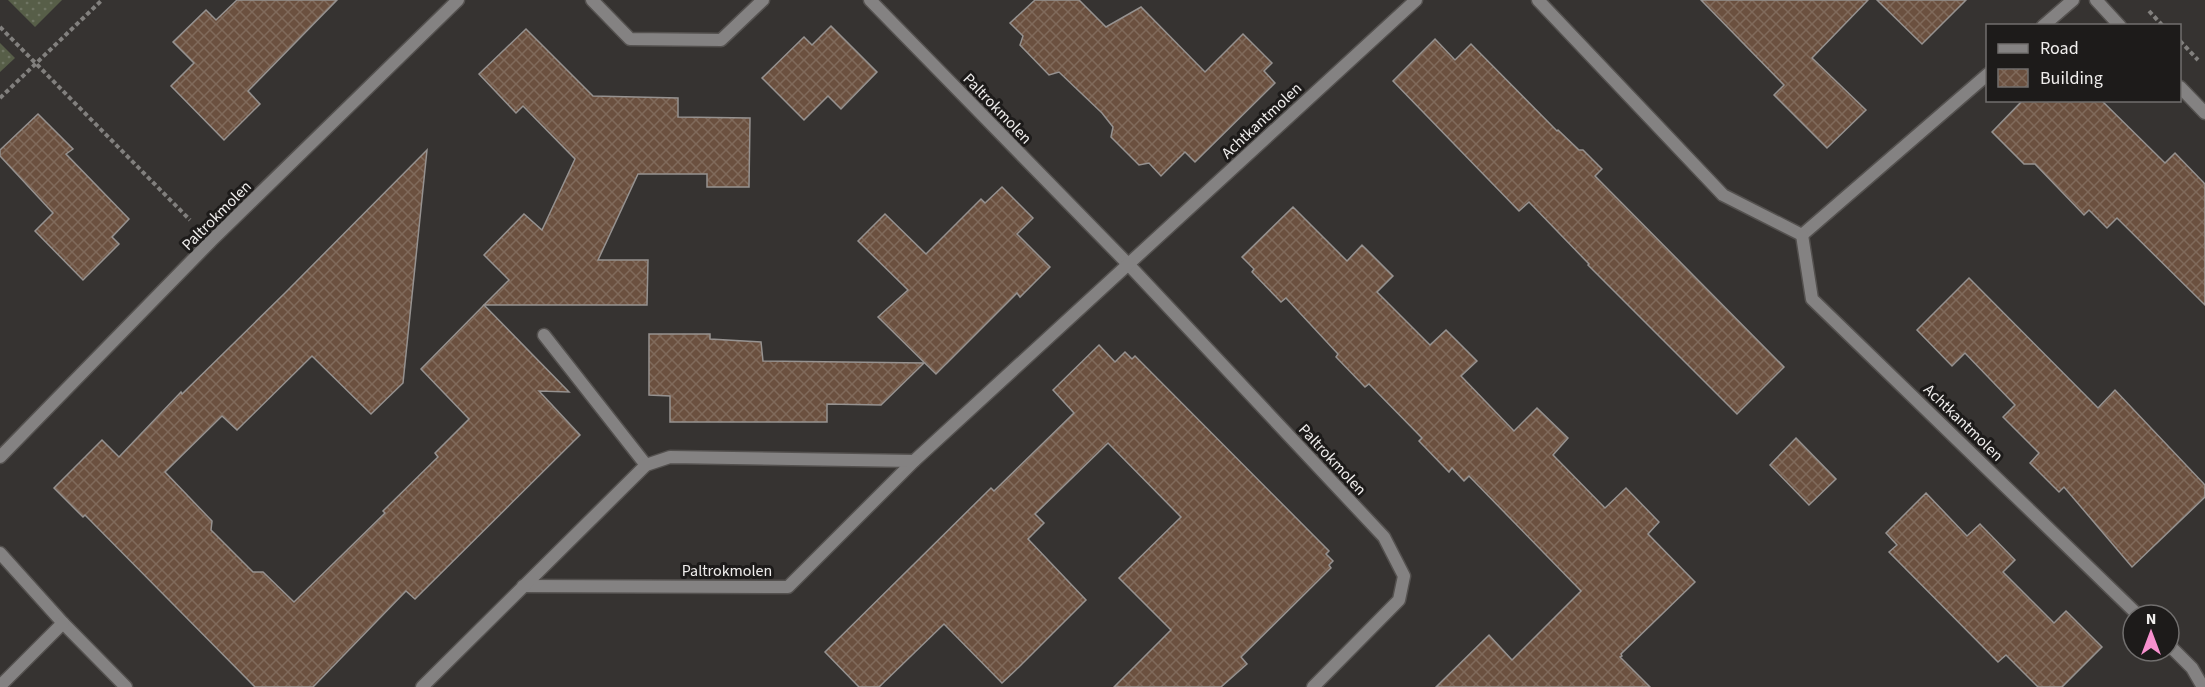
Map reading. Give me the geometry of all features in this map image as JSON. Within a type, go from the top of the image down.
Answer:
[{"type":"street","name":"Paltrokmolen","points":[[0,457],[212,242],[458,0]]},
{"type":"street","points":[[592,0],[630,39],[710,40],[721,40],[763,0]]},
{"type":"street","name":"Paltrokmolen","points":[[870,0],[1128,264],[1384,537],[1404,576],[1399,600],[1312,687]]},
{"type":"street","name":"Achtkantmolen","points":[[1128,264],[1416,0]]},
{"type":"street","points":[[1538,0],[1723,195],[1802,235],[1986,76]]},
{"type":"street","points":[[2045,24],[2073,0]]},
{"type":"street","points":[[2096,0],[2118,24]]},
{"type":"street","points":[[2181,88],[2205,113]]},
{"type":"street","name":"Achtkantmolen","points":[[1802,235],[1812,299],[2126,603]]},
{"type":"street","name":"Paltrokmolen","points":[[523,586],[788,587],[914,460],[1128,264]]},
{"type":"street","points":[[544,335],[646,465]]},
{"type":"street","points":[[422,687],[646,465],[670,457],[914,460]]},
{"type":"street","points":[[0,554],[126,687]]},
{"type":"street","points":[[0,686],[63,623]]},
{"type":"street","points":[[2181,657],[2192,668],[2203,687]]},
{"type":"path","points":[[0,98],[102,0]]},
{"type":"path","points":[[0,27],[212,242]]},
{"type":"path","points":[[2181,42],[2201,63]]},
{"type":"green space","points":[[8,0],[62,0],[35,27]]},
{"type":"green space","points":[[0,43],[15,58],[0,72]]},
{"type":"building","points":[[237,0],[337,0],[248,91],[260,104],[224,140],[171,86],[194,63],[173,42],[206,10],[216,20]]},
{"type":"building","points":[[1035,0],[1079,0],[1106,27],[1141,7],[1205,72],[1243,34],[1272,63],[1264,71],[1275,83],[1195,162],[1185,152],[1161,176],[1149,163],[1139,165],[1111,137],[1113,127],[1102,113],[1059,72],[1049,75],[1020,45],[1023,36],[1010,23]]},
{"type":"building","points":[[1701,0],[1868,0],[1812,58],[1866,110],[1827,148],[1774,95],[1784,85]]},
{"type":"building","points":[[1877,0],[1966,0],[1922,44]]},
{"type":"building","points":[[831,26],[877,72],[841,109],[828,96],[804,120],[762,78],[804,37],[812,45]]},
{"type":"building","points":[[526,29],[593,96],[678,98],[678,117],[750,118],[749,187],[707,187],[707,174],[638,174],[598,260],[648,260],[647,305],[484,305],[509,280],[484,255],[524,214],[542,230],[575,159],[523,106],[516,113],[479,74]]},
{"type":"building","points":[[1435,39],[1455,60],[1471,44],[1557,131],[1579,150],[1583,150],[1602,169],[1595,176],[1784,367],[1737,414],[1588,265],[1529,202],[1519,211],[1393,81]]},
{"type":"building","points":[[2021,102],[2103,102],[2165,163],[2175,153],[2205,184],[2205,305],[2117,218],[2107,228],[2089,210],[2084,215],[2035,164],[2024,164],[1992,132]]},
{"type":"building","points":[[38,114],[73,149],[66,154],[129,219],[112,237],[119,244],[83,280],[35,231],[53,213],[0,156],[0,150]]},
{"type":"building","points":[[427,150],[403,383],[371,414],[312,356],[237,430],[222,416],[165,472],[212,521],[211,530],[253,572],[263,572],[294,602],[385,513],[383,511],[438,457],[435,453],[469,419],[421,369],[484,305],[569,392],[539,391],[580,435],[415,599],[406,591],[313,687],[255,687],[85,515],[83,517],[54,488],[102,440],[119,457],[181,392],[182,394],[285,293]]},
{"type":"building","points":[[1002,187],[1033,218],[1017,234],[1050,267],[1020,297],[1017,293],[936,374],[878,317],[908,290],[858,241],[885,214],[926,254],[981,199],[985,203]]},
{"type":"building","points":[[1293,207],[1347,261],[1362,245],[1393,276],[1377,292],[1430,345],[1446,330],[1477,361],[1461,376],[1514,431],[1537,408],[1568,438],[1553,455],[1605,508],[1626,488],[1659,522],[1648,534],[1695,582],[1621,654],[1620,657],[1650,687],[1436,687],[1489,635],[1512,660],[1581,591],[1469,476],[1464,481],[1452,468],[1449,472],[1419,441],[1422,438],[1369,384],[1365,387],[1336,357],[1338,354],[1286,298],[1281,302],[1252,272],[1254,269],[1242,257]]},
{"type":"building","points":[[1969,278],[2098,408],[2115,390],[2205,485],[2205,497],[2132,567],[2064,487],[2059,492],[2030,463],[2039,453],[2003,417],[2015,405],[1965,353],[1952,366],[1917,330]]},
{"type":"building","points":[[649,334],[710,334],[710,339],[761,342],[763,361],[924,363],[881,405],[827,404],[827,422],[670,422],[670,396],[649,395]]},
{"type":"building","points":[[1099,345],[1115,362],[1125,352],[1132,359],[1135,356],[1329,551],[1326,554],[1333,561],[1329,565],[1331,568],[1241,657],[1247,664],[1221,687],[1114,687],[1171,630],[1119,578],[1181,517],[1108,443],[1035,514],[1044,523],[1028,539],[1086,600],[1019,667],[1002,683],[944,624],[879,687],[859,687],[825,652],[991,488],[994,491],[1074,413],[1053,390]]},
{"type":"building","points":[[1796,438],[1836,479],[1809,505],[1770,465]]},
{"type":"building","points":[[1926,493],[1967,536],[1980,524],[2015,560],[2003,572],[2054,623],[2066,611],[2102,647],[2062,687],[2038,687],[2006,655],[1998,662],[1889,552],[1897,545],[1886,533]]}]
